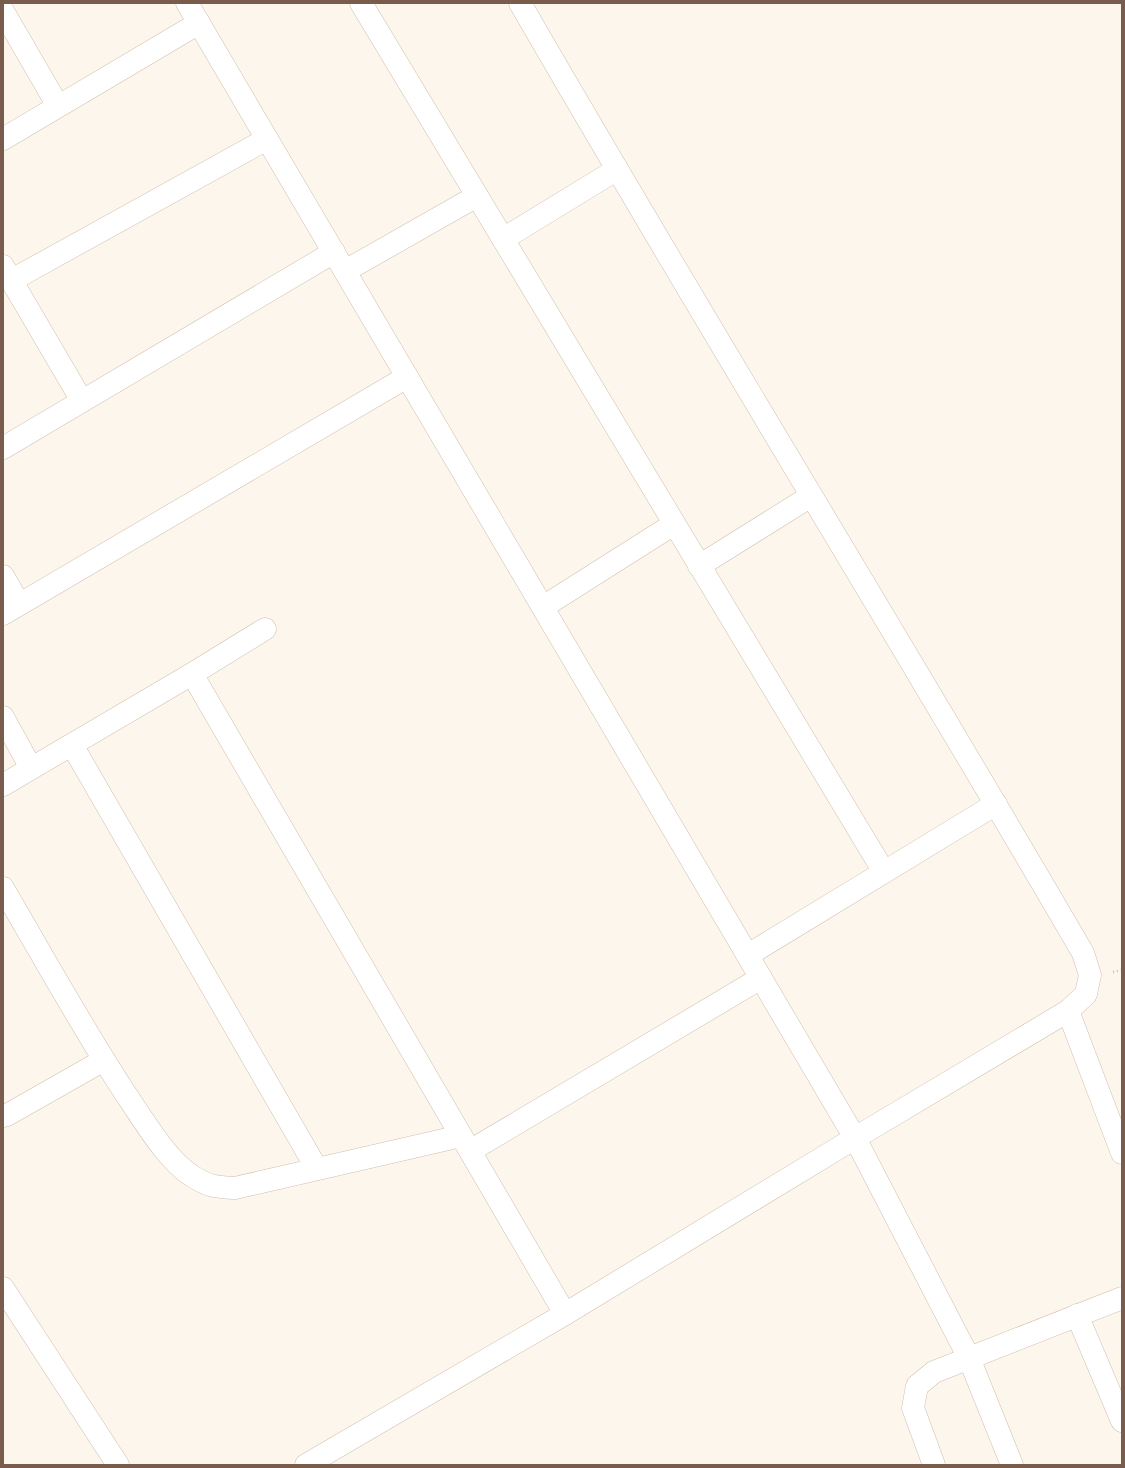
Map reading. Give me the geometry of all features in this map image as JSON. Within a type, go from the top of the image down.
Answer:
[{"type":"street","points":[[187,3],[856,1138],[969,1358],[1012,1465]]},
{"type":"street","points":[[361,3],[884,872]]},
{"type":"street","points":[[306,1465],[565,1314],[1068,1011],[1086,994],[1090,975],[1083,953],[996,804],[616,170],[520,3]]},
{"type":"street","points":[[3,11],[58,106]]},
{"type":"street","points":[[3,139],[199,23]]},
{"type":"street","points":[[82,401],[7,273],[267,139]]},
{"type":"street","points":[[503,239],[616,170]]},
{"type":"street","points":[[345,271],[477,196]]},
{"type":"street","points":[[3,448],[334,252]]},
{"type":"street","points":[[3,576],[11,609],[407,377]]},
{"type":"street","points":[[699,566],[812,496]]},
{"type":"street","points":[[542,607],[674,524]]},
{"type":"street","points":[[3,785],[192,674],[265,629]]},
{"type":"street","points":[[192,674],[565,1314]]},
{"type":"street","points":[[3,718],[31,768]]},
{"type":"street","points":[[72,745],[317,1169]]},
{"type":"street","points":[[748,955],[996,804]]},
{"type":"street","points":[[3,888],[104,1060],[143,1120],[167,1153],[191,1175],[212,1187],[235,1188],[317,1169],[466,1143],[761,978]]},
{"type":"street","points":[[1068,1011],[1122,1153]]},
{"type":"street","points":[[3,1116],[8,1115],[104,1060]]},
{"type":"street","points":[[3,1288],[118,1465]]},
{"type":"street","points":[[934,1465],[913,1408],[917,1386],[934,1372],[1122,1298]]},
{"type":"street","points":[[1077,1315],[1122,1421]]}]
